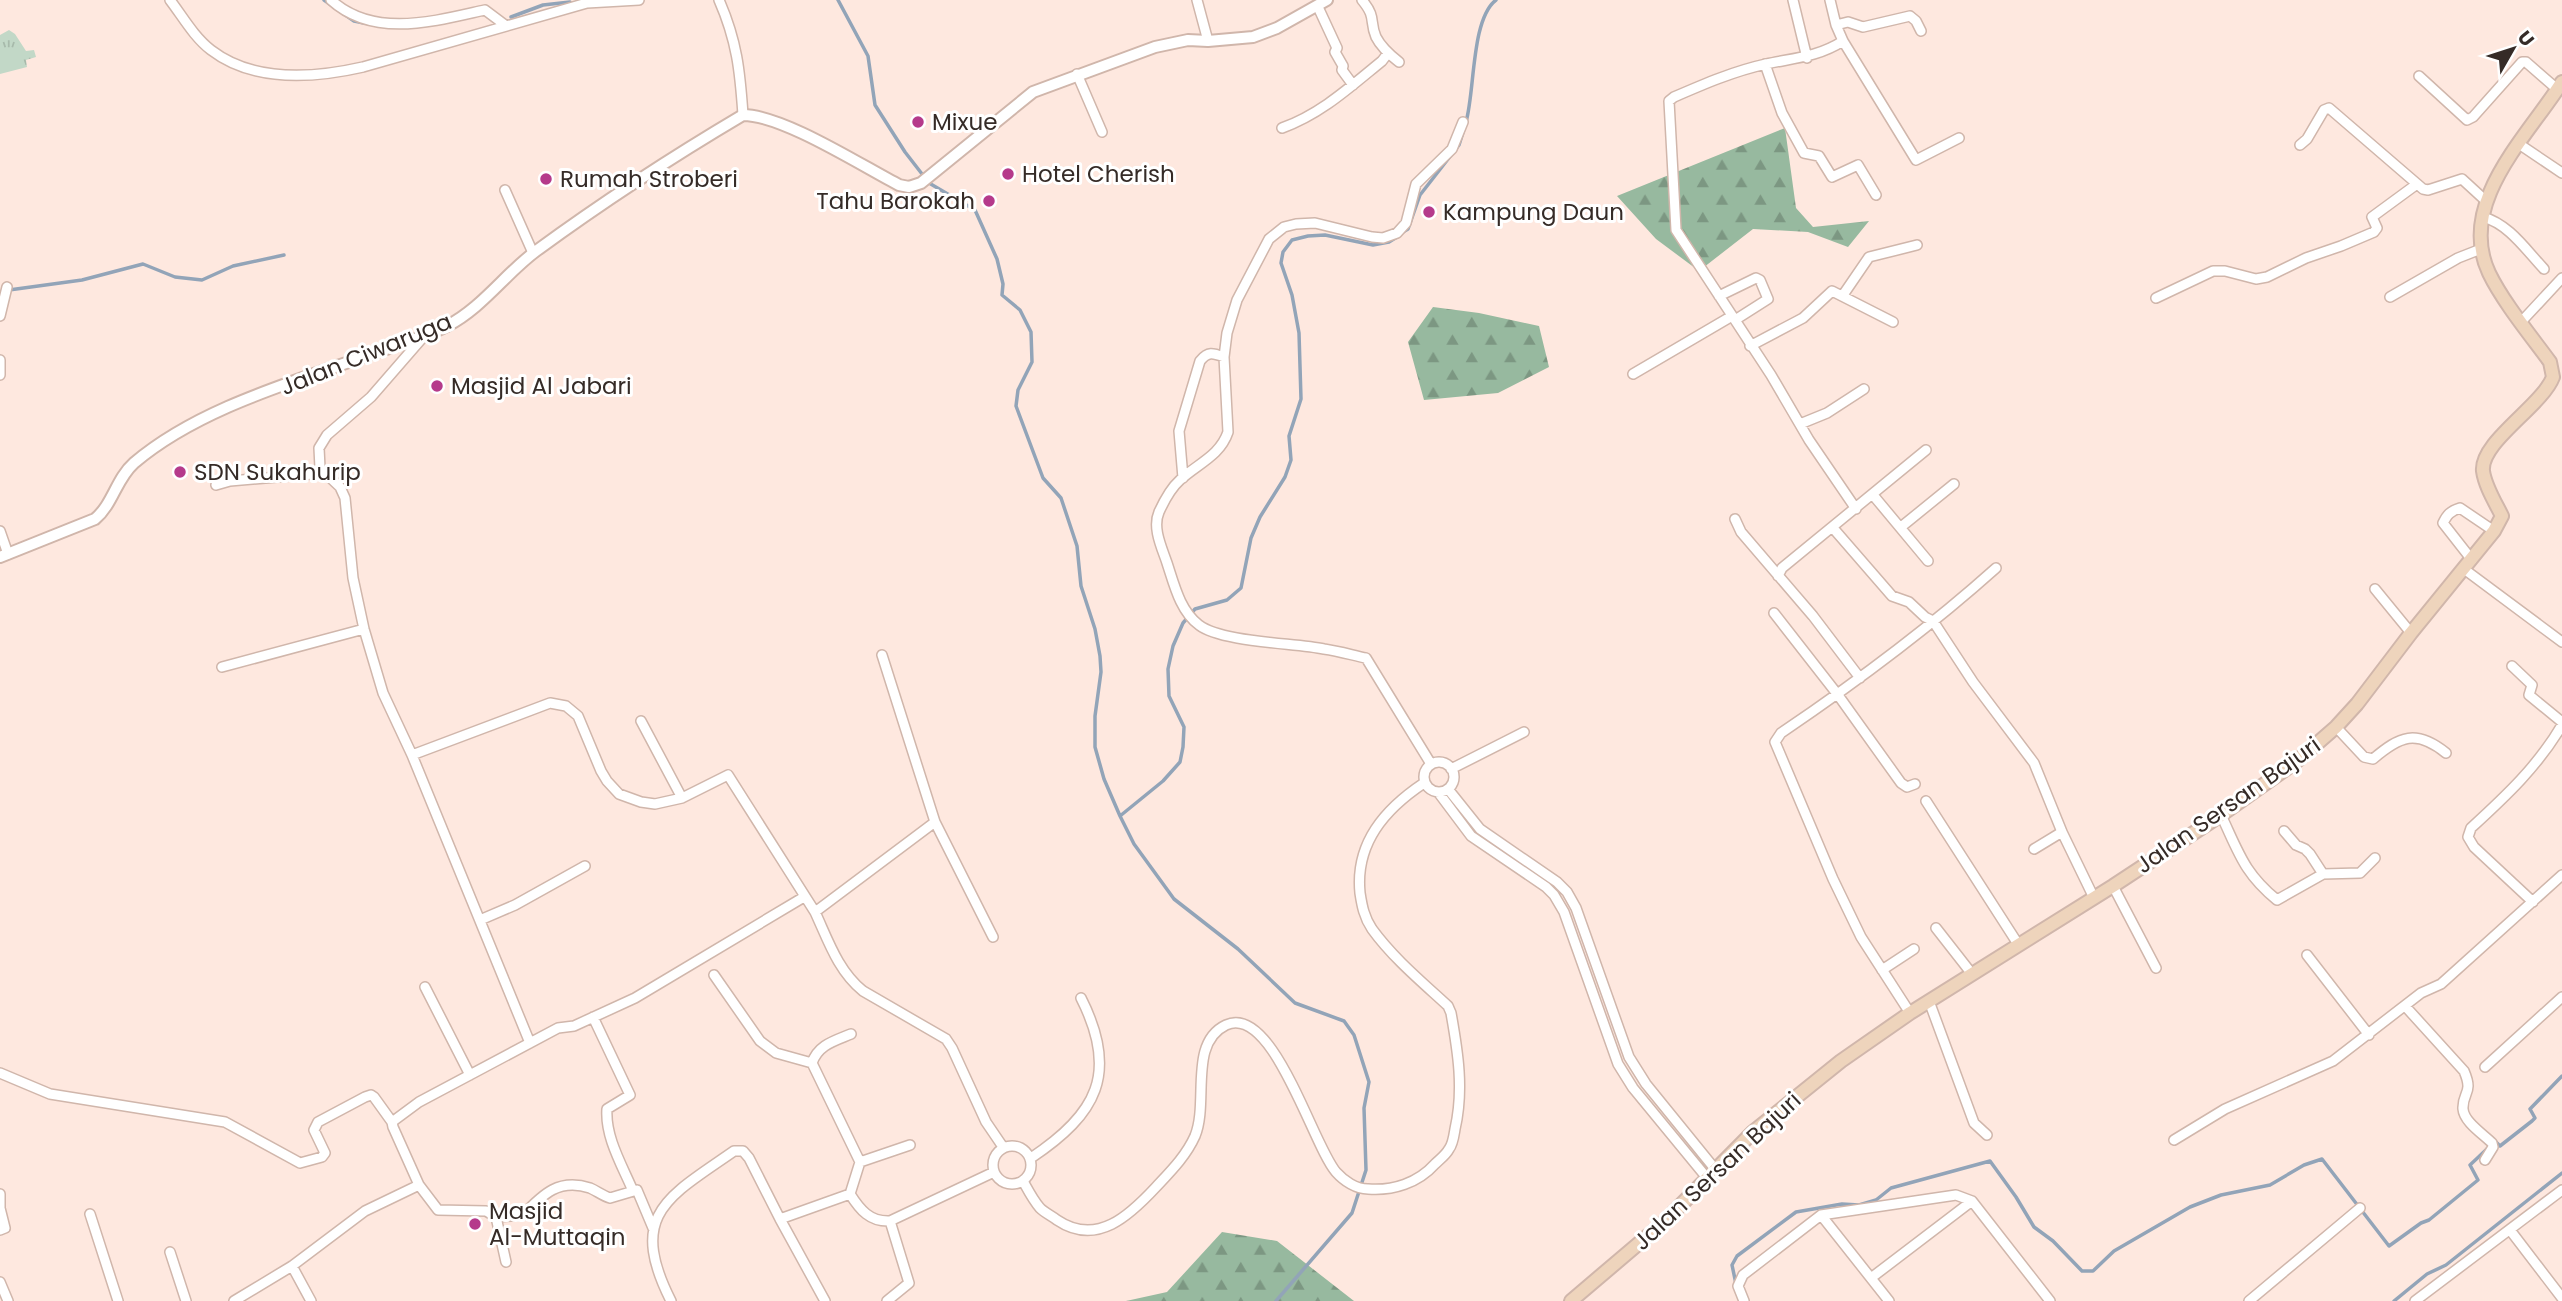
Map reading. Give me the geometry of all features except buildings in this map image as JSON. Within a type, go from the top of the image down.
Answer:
[{"type":"main road","points":[[2494,531],[2502,516],[2485,480],[2484,461],[2491,447],[2535,404],[2553,377],[2550,362],[2489,273],[2482,249],[2483,216],[2486,201],[2500,172],[2560,85]]},
{"type":"main road","name":"Jalan Sersan Bajuri","points":[[1571,1301],[1664,1222],[1753,1132],[1810,1086],[1910,1013],[2113,886],[2297,761],[2336,727],[2357,704],[2494,531]]},
{"type":"street","points":[[170,0],[198,38],[212,51],[232,63],[275,74],[299,76],[337,73],[585,2],[639,0]]},
{"type":"street","points":[[331,0],[350,14],[395,24],[424,24],[485,10],[505,24]]},
{"type":"street","points":[[719,0],[738,55],[743,115],[754,115],[801,133],[899,186],[909,187],[921,183],[1033,92],[1155,47],[1188,40],[1253,37],[1322,3],[1337,48],[1335,52],[1343,66],[1342,70],[1353,85]]},
{"type":"street","points":[[1197,0],[1208,41]]},
{"type":"street","points":[[1362,0],[1372,14],[1375,35],[1388,53],[1399,62]]},
{"type":"street","points":[[1793,0],[1807,58]]},
{"type":"street","points":[[1830,0],[1843,41],[1916,160],[1959,138]]},
{"type":"street","points":[[1836,24],[1848,22],[1863,27],[1872,26],[1905,16],[1913,18],[1921,31]]},
{"type":"street","points":[[1843,41],[1828,51],[1807,58],[1765,64],[1713,80],[1669,101],[1676,230],[1856,509]]},
{"type":"street","points":[[1282,128],[1303,121],[1325,108],[1388,53]]},
{"type":"street","points":[[2419,76],[2467,120],[2473,117],[2522,62],[2560,85]]},
{"type":"street","points":[[1765,64],[1782,113],[1804,153],[1819,156],[1830,177],[1858,165],[1877,195]]},
{"type":"street","points":[[1077,75],[1102,132]]},
{"type":"street","points":[[2300,145],[2307,139],[2324,110],[2329,108],[2423,189],[2428,190],[2462,179],[2486,201]]},
{"type":"street","name":"Jalan Ciwaruga","points":[[4,556],[95,519],[103,512],[122,475],[134,463],[195,424],[233,405],[448,325],[480,302],[533,253],[645,173],[743,115]]},
{"type":"street","points":[[1431,764],[1366,658],[1325,649],[1216,634],[1191,618],[1176,589],[1160,540],[1157,520],[1171,491],[1183,478],[1208,460],[1226,439],[1228,432],[1224,357],[1227,332],[1237,300],[1269,239],[1284,228],[1315,223],[1372,237],[1383,238],[1397,233],[1406,223],[1416,184],[1452,149],[1463,122]]},
{"type":"street","points":[[2519,144],[2562,173]]},
{"type":"street","points":[[2156,298],[2213,271],[2225,271],[2256,279],[2267,276],[2306,257],[2316,256],[2374,232],[2377,228],[2372,216],[2417,184]]},
{"type":"street","points":[[505,190],[533,253]]},
{"type":"street","points":[[2483,216],[2494,219],[2508,230],[2544,269]]},
{"type":"street","points":[[1843,295],[1869,257],[1917,245]]},
{"type":"street","points":[[2390,297],[2458,257],[2482,249]]},
{"type":"street","points":[[1633,374],[1768,299],[1758,278],[1719,296]]},
{"type":"street","points":[[2521,322],[2562,278]]},
{"type":"street","points":[[0,316],[7,287]]},
{"type":"street","points":[[1750,346],[1803,318],[1831,291],[1893,322]]},
{"type":"street","points":[[425,335],[371,397],[327,435],[319,449],[318,460],[324,473],[340,487],[345,498],[353,578],[383,693],[412,755],[530,1043]]},
{"type":"street","points":[[1183,478],[1180,431],[1200,361],[1205,354],[1212,352],[1224,357]]},
{"type":"street","points":[[0,360],[0,375]]},
{"type":"street","points":[[1800,424],[1827,413],[1864,389]]},
{"type":"street","points":[[1778,576],[1782,568],[1926,450]]},
{"type":"street","points":[[216,485],[230,481],[324,473]]},
{"type":"street","points":[[1901,527],[1954,484]]},
{"type":"street","points":[[1873,495],[1928,561]]},
{"type":"street","points":[[2494,531],[2460,508],[2452,510],[2443,523],[2468,565],[2562,642]]},
{"type":"street","points":[[1735,519],[1741,532],[1860,678]]},
{"type":"street","points":[[1833,528],[1892,596],[1909,602],[1933,621],[1973,682],[2034,763],[2062,832],[2094,898]]},
{"type":"street","points":[[0,531],[4,556]]},
{"type":"street","points":[[1910,1013],[1861,937],[1776,745],[1777,737],[1838,695],[1996,568]]},
{"type":"street","points":[[2375,589],[2411,633]]},
{"type":"street","points":[[1773,613],[1838,695],[1901,783],[1907,787],[1915,784]]},
{"type":"street","points":[[222,667],[365,629]]},
{"type":"street","points":[[882,655],[935,822],[993,937]]},
{"type":"street","points":[[2512,666],[2532,685],[2529,695],[2562,723],[2553,741],[2530,772],[2471,828],[2468,837],[2474,846],[2533,902]]},
{"type":"street","points":[[412,755],[550,703],[566,706],[578,716],[607,781],[619,794],[655,804],[682,798],[728,775],[815,912],[841,968],[851,982],[936,1032],[953,1048],[986,1122],[1003,1147]]},
{"type":"street","points":[[641,721],[682,798]]},
{"type":"street","points":[[2336,727],[2364,757],[2373,759],[2392,743],[2411,738],[2430,740],[2446,753]]},
{"type":"street","points":[[1451,769],[1524,732]]},
{"type":"street","points":[[1443,791],[1453,780],[1451,769],[1442,762],[1431,764],[1424,772],[1424,783],[1430,790],[1443,791],[1480,829],[1563,887],[1576,908],[1629,1057],[1711,1174]]},
{"type":"street","points":[[1023,1181],[1041,1209],[1066,1226],[1082,1231],[1108,1227],[1137,1208],[1180,1161],[1195,1136],[1200,1117],[1204,1048],[1215,1030],[1231,1023],[1246,1024],[1260,1032],[1290,1081],[1334,1170],[1349,1183],[1365,1189],[1390,1188],[1422,1178],[1451,1147],[1458,1115],[1460,1063],[1451,1013],[1448,1006],[1411,973],[1372,928],[1362,911],[1359,876],[1361,857],[1371,833],[1387,813],[1424,783]]},
{"type":"street","points":[[1443,791],[1471,836],[1555,895],[1564,912],[1618,1064],[1633,1088],[1711,1174]]},
{"type":"street","points":[[1926,801],[2018,944]]},
{"type":"street","points":[[2221,815],[2247,871],[2256,883],[2277,900],[2323,874],[2360,873],[2375,858]]},
{"type":"street","points":[[815,912],[935,822]]},
{"type":"street","points":[[2284,831],[2296,845],[2310,854],[2323,874]]},
{"type":"street","points":[[2034,849],[2062,832]]},
{"type":"street","points":[[480,920],[515,905],[585,866]]},
{"type":"street","points":[[2174,1140],[2225,1109],[2333,1061],[2421,993],[2441,984],[2562,875]]},
{"type":"street","points":[[2113,886],[2156,968]]},
{"type":"street","points":[[392,1122],[419,1102],[558,1028],[571,1027],[635,998],[804,897]]},
{"type":"street","points":[[1936,928],[1972,974]]},
{"type":"street","points":[[1882,970],[1914,949]]},
{"type":"street","points":[[1579,955],[1591,951]]},
{"type":"street","points":[[2307,955],[2369,1035]]},
{"type":"street","points":[[714,975],[760,1041],[776,1053],[812,1063],[860,1162],[850,1194]]},
{"type":"street","points":[[425,988],[470,1075]]},
{"type":"street","points":[[2485,1067],[2562,997]]},
{"type":"street","points":[[1031,1158],[1065,1135],[1093,1096],[1099,1065],[1097,1040],[1094,1024],[1081,998]]},
{"type":"street","points":[[1929,1001],[1974,1123],[1987,1135]]},
{"type":"street","points":[[2405,1006],[2464,1071],[2469,1091],[2463,1108],[2466,1118],[2493,1147],[2485,1160]]},
{"type":"street","points":[[593,1017],[630,1096],[607,1108],[607,1114],[608,1130],[633,1191]]},
{"type":"street","points":[[812,1063],[823,1047],[851,1034]]},
{"type":"street","points":[[0,1073],[50,1094],[225,1122],[300,1163],[322,1157],[325,1153],[314,1130],[318,1122],[372,1095],[392,1122],[419,1185],[438,1210],[486,1211],[496,1217],[523,1214],[544,1192],[569,1184],[588,1187],[610,1198],[633,1191],[640,1193],[653,1228]]},
{"type":"street","points":[[860,1162],[910,1145]]},
{"type":"street","points":[[1003,1147],[1019,1147],[1031,1158],[1031,1171],[1017,1184],[1003,1182],[994,1172],[993,1158],[1003,1147]]},
{"type":"street","points":[[671,1301],[652,1251],[651,1233],[658,1216],[668,1201],[684,1186],[734,1151],[743,1151],[750,1158],[825,1301]]},
{"type":"street","points":[[850,1194],[862,1212],[872,1219],[890,1222],[994,1172]]},
{"type":"street","points":[[234,1301],[292,1266],[365,1211],[419,1185]]},
{"type":"street","points":[[2415,1301],[2562,1190]]},
{"type":"street","points":[[0,1194],[5,1228],[0,1230]]},
{"type":"street","points":[[780,1219],[850,1194]]},
{"type":"street","points":[[1744,1301],[1738,1286],[1748,1270],[1821,1215],[1960,1196],[1972,1201],[2050,1301]]},
{"type":"street","points":[[1871,1278],[1972,1201]]},
{"type":"street","points":[[2249,1301],[2360,1208]]},
{"type":"street","points":[[90,1214],[118,1301]]},
{"type":"street","points":[[1821,1215],[1889,1301]]},
{"type":"street","points":[[496,1217],[506,1262]]},
{"type":"street","points":[[887,1301],[909,1283],[890,1222]]},
{"type":"street","points":[[2510,1230],[2562,1298]]},
{"type":"street","points":[[170,1252],[186,1301]]},
{"type":"street","points":[[292,1266],[311,1301]]},
{"type":"street","points":[[0,1282],[8,1301]]},
{"type":"green space","points":[[9,30],[15,34],[26,51],[34,50],[36,57],[26,60],[27,67],[0,74],[0,35]]},
{"type":"green space","points":[[1785,128],[1796,208],[1813,227],[1869,221],[1848,247],[1808,232],[1753,229],[1699,271],[1656,239],[1617,196]]},
{"type":"green space","points":[[1433,307],[1479,313],[1539,326],[1549,367],[1498,393],[1424,400],[1408,342]]},
{"type":"green space","points":[[1222,1232],[1277,1241],[1354,1301],[1126,1301],[1167,1292]]},
{"type":"waterway","points":[[324,0],[354,21],[364,23]]},
{"type":"waterway","points":[[838,0],[868,56],[875,105],[929,183],[975,210],[997,259],[1003,284],[1002,295],[1020,310],[1031,332],[1032,362],[1018,390],[1016,406],[1043,478],[1061,498],[1077,546],[1081,586],[1095,629],[1100,656],[1095,747],[1104,779],[1120,816],[1134,844],[1174,899],[1238,949],[1295,1003],[1344,1021],[1354,1035],[1369,1082],[1364,1108],[1366,1170],[1352,1213],[1276,1301]]},
{"type":"waterway","points":[[1466,122],[1478,39],[1488,9],[1496,0]]},
{"type":"waterway","points":[[511,17],[543,5],[570,2]]},
{"type":"waterway","points":[[1403,232],[1408,229],[1420,195],[1459,145],[1464,129]]},
{"type":"waterway","points":[[1120,816],[1163,781],[1180,762],[1184,727],[1169,696],[1168,669],[1173,646],[1183,623],[1195,609],[1227,600],[1241,588],[1251,538],[1260,517],[1285,477],[1291,460],[1289,436],[1301,399],[1299,333],[1292,295],[1281,263],[1283,252],[1292,240],[1308,236],[1325,235],[1373,245],[1389,242],[1397,237]]},
{"type":"waterway","points":[[9,290],[82,280],[143,264],[175,277],[202,280],[233,266],[284,255]]},
{"type":"waterway","points":[[2494,1143],[2495,1141],[2500,1146],[2532,1121],[2535,1118],[2530,1109],[2562,1076]]},
{"type":"waterway","points":[[1736,1284],[1732,1265],[1737,1256],[1796,1212],[1842,1204],[1859,1205],[1876,1200],[1891,1188],[1990,1161],[2034,1227],[2053,1241],[2082,1271],[2093,1271],[2114,1251],[2190,1207],[2221,1195],[2270,1185],[2304,1165],[2322,1159],[2389,1246],[2429,1220],[2478,1180],[2470,1165],[2488,1148]]},
{"type":"waterway","points":[[2394,1301],[2427,1274],[2446,1265],[2562,1173]]},
{"type":"place","name":"Mixue","points":[[918,122]]},
{"type":"place","name":"Hotel Cherish","points":[[1008,174]]},
{"type":"place","name":"Rumah Stroberi","points":[[546,179]]},
{"type":"place","name":"Tahu Barokah","points":[[989,201]]},
{"type":"place","name":"Kampung Daun","points":[[1429,212]]},
{"type":"place","name":"Masjid Al Jabari","points":[[437,386]]},
{"type":"place","name":"SDN Sukahurip","points":[[180,472]]},
{"type":"place","name":"Masjid Al-Muttaqin","points":[[475,1224]]}]
